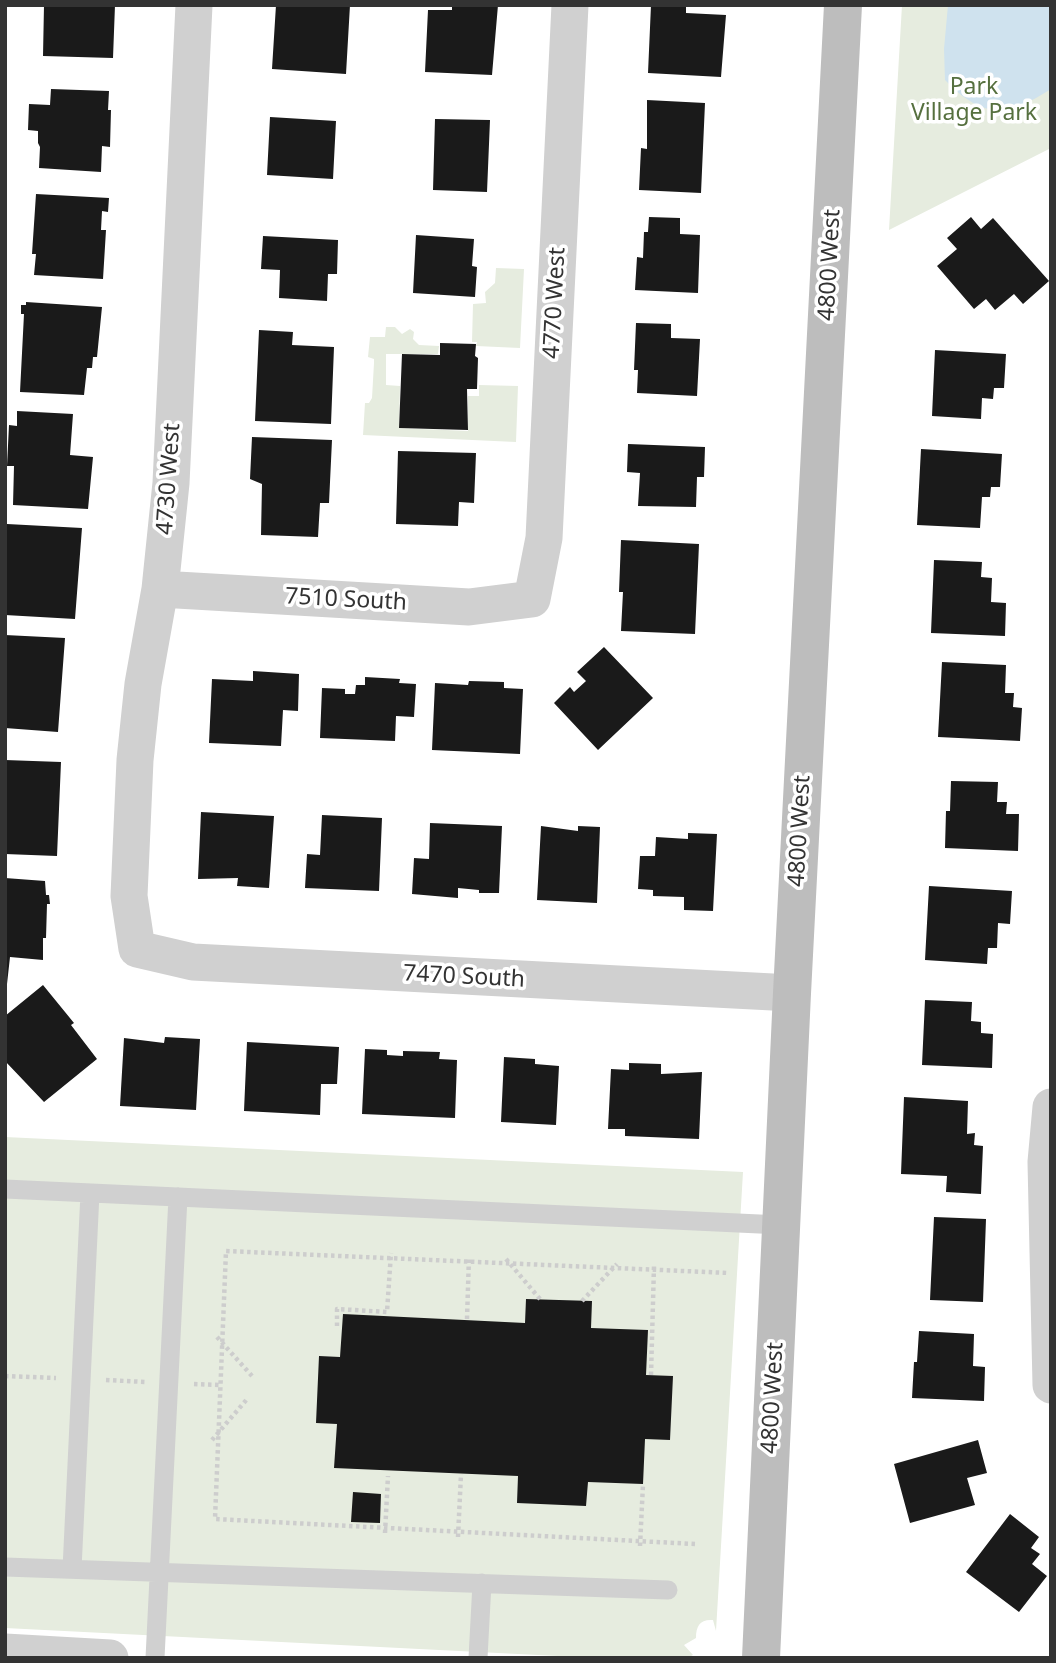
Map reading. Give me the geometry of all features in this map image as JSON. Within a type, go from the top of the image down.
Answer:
[{"type":"main road","name":"4800 West","points":[[761,1658],[843,5]]},
{"type":"street","name":"4730 West","points":[[137,950],[129,896],[135,760],[143,684],[160,589],[171,483],[194,5]]},
{"type":"street","name":"4770 West","points":[[531,599],[544,538],[570,5]]},
{"type":"street","name":"7510 South","points":[[160,589],[469,607],[531,599]]},
{"type":"street","name":"7470 South","points":[[137,950],[193,962],[792,993]]},
{"type":"street","points":[[1051,1107],[1051,1385]]},
{"type":"street","points":[[5,1653],[110,1658]]},
{"type":"lane","points":[[5,1189],[781,1225]]},
{"type":"lane","points":[[72,1569],[90,1193]]},
{"type":"lane","points":[[156,1658],[178,1197]]},
{"type":"lane","points":[[5,1567],[667,1590]]},
{"type":"lane","points":[[478,1658],[482,1583]]},
{"type":"path","points":[[695,1544],[640,1544],[215,1520],[226,1251],[469,1259],[729,1273]]},
{"type":"path","points":[[337,1326],[337,1309],[387,1312],[390,1256]]},
{"type":"path","points":[[467,1320],[469,1259]]},
{"type":"path","points":[[508,1261],[540,1299]]},
{"type":"path","points":[[582,1301],[615,1266]]},
{"type":"path","points":[[651,1375],[654,1268]]},
{"type":"path","points":[[217,1337],[252,1376]]},
{"type":"path","points":[[5,1376],[221,1385]]},
{"type":"path","points":[[212,1440],[248,1398]]},
{"type":"path","points":[[458,1534],[461,1474]]},
{"type":"path","points":[[385,1531],[388,1476]]},
{"type":"path","points":[[640,1544],[643,1484]]},
{"type":"green space","name":"Park Village Park","points":[[902,5],[1051,5],[1051,148],[889,230]]},
{"type":"green space","points":[[496,268],[524,269],[520,348],[476,346],[477,342],[472,342],[473,304],[486,303],[485,292],[495,283]]},
{"type":"green space","points":[[386,327],[395,327],[402,334],[410,329],[414,332],[413,339],[419,345],[439,346],[438,354],[386,354],[386,385],[400,386],[399,428],[468,431],[468,396],[479,396],[479,385],[518,386],[516,442],[363,435],[365,403],[369,403],[372,398],[374,359],[368,357],[370,337],[385,337]]},
{"type":"green space","points":[[5,1137],[743,1172],[716,1631],[713,1620],[700,1624],[696,1638],[684,1645],[693,1655],[687,1658],[597,1658],[5,1628]]},
{"type":"water","points":[[948,5],[1051,5],[1051,89],[1021,105],[995,110],[983,108],[959,93],[945,80],[944,49]]},
{"type":"building","points":[[44,5],[115,5],[113,58],[43,56]]},
{"type":"building","points":[[276,5],[350,5],[346,74],[272,69]]},
{"type":"building","points":[[452,5],[498,5],[492,75],[425,72],[428,10],[452,10]]},
{"type":"building","points":[[651,5],[686,5],[686,13],[726,15],[721,77],[648,73]]},
{"type":"building","points":[[51,89],[109,91],[110,147],[102,146],[101,172],[39,168],[38,131],[28,130],[29,104],[50,105]]},
{"type":"building","points":[[647,100],[705,103],[701,193],[639,190],[641,148],[647,149]]},
{"type":"building","points":[[270,117],[336,121],[333,179],[267,175]]},
{"type":"building","points":[[435,119],[490,120],[487,192],[433,190]]},
{"type":"building","points":[[36,194],[109,198],[108,212],[102,211],[101,230],[106,230],[103,279],[34,275],[36,254],[32,254]]},
{"type":"building","points":[[649,217],[680,218],[680,234],[700,235],[698,293],[635,290],[637,257],[643,258],[644,232],[648,232]]},
{"type":"building","points":[[971,217],[981,229],[993,218],[1049,281],[1023,304],[1014,294],[995,310],[986,299],[974,309],[937,266],[957,249],[947,238]]},
{"type":"building","points":[[416,235],[474,239],[472,266],[477,267],[475,297],[413,293]]},
{"type":"building","points":[[263,236],[338,240],[337,274],[328,274],[327,301],[279,298],[280,270],[261,269]]},
{"type":"building","points":[[26,302],[102,307],[97,357],[93,357],[92,368],[87,368],[84,395],[20,392],[24,314],[21,314],[21,305],[26,305]]},
{"type":"building","points":[[636,323],[671,324],[671,338],[700,339],[697,396],[637,393],[638,370],[634,370]]},
{"type":"building","points":[[259,330],[293,332],[292,345],[334,347],[331,424],[255,421]]},
{"type":"building","points":[[440,343],[476,344],[477,389],[467,389],[468,430],[399,428],[402,354],[440,355]]},
{"type":"building","points":[[935,350],[1006,354],[1004,388],[994,388],[993,399],[982,398],[981,419],[932,416]]},
{"type":"building","points":[[17,411],[73,414],[70,455],[93,457],[88,509],[13,505],[14,466],[7,466],[9,425],[17,426]]},
{"type":"building","points":[[252,437],[332,440],[329,503],[320,503],[318,537],[261,535],[262,484],[250,479]]},
{"type":"building","points":[[628,444],[705,447],[704,477],[697,477],[696,507],[638,506],[640,473],[627,472]]},
{"type":"building","points":[[921,449],[1002,454],[1000,487],[991,487],[990,497],[982,497],[980,528],[917,525]]},
{"type":"building","points":[[398,451],[476,453],[474,503],[459,502],[458,526],[396,524]]},
{"type":"building","points":[[7,524],[82,528],[75,619],[5,615]]},
{"type":"building","points":[[621,540],[699,544],[695,634],[621,631]]},
{"type":"building","points":[[934,560],[982,562],[981,577],[992,578],[991,602],[1006,603],[1005,636],[931,633]]},
{"type":"building","points":[[5,635],[65,638],[58,732],[5,728]]},
{"type":"building","points":[[604,647],[653,698],[598,750],[554,703],[570,687],[574,692],[586,681],[577,672]]},
{"type":"building","points":[[942,662],[1006,665],[1005,693],[1014,693],[1013,707],[1022,708],[1020,741],[938,737]]},
{"type":"building","points":[[253,671],[299,674],[298,711],[283,710],[281,746],[209,743],[212,679],[253,681]]},
{"type":"building","points":[[365,677],[400,679],[399,683],[416,684],[414,717],[396,716],[395,741],[320,738],[322,688],[345,689],[345,694],[355,694],[356,685],[365,685]]},
{"type":"building","points":[[469,681],[504,682],[504,688],[523,689],[520,754],[432,750],[435,683],[468,685]]},
{"type":"building","points":[[5,760],[61,762],[57,856],[5,854]]},
{"type":"building","points":[[951,781],[998,782],[997,802],[1007,802],[1006,814],[1019,814],[1018,851],[945,848],[946,811],[950,811]]},
{"type":"building","points":[[201,812],[274,816],[269,888],[237,886],[238,878],[198,879]]},
{"type":"building","points":[[322,815],[382,818],[379,891],[305,888],[307,854],[320,855]]},
{"type":"building","points":[[430,823],[502,826],[499,893],[479,893],[479,890],[458,888],[458,898],[412,894],[414,858],[429,859]]},
{"type":"building","points":[[541,826],[578,831],[578,826],[600,827],[597,903],[537,900]]},
{"type":"building","points":[[688,833],[717,834],[713,911],[684,910],[684,897],[653,896],[653,890],[638,889],[640,856],[655,856],[656,837],[688,839]]},
{"type":"building","points":[[5,878],[45,881],[50,904],[47,904],[43,960],[10,957],[7,984],[5,984]]},
{"type":"building","points":[[929,886],[1012,891],[1010,924],[998,923],[997,948],[988,948],[987,964],[925,960]]},
{"type":"building","points":[[43,985],[74,1023],[71,1025],[97,1059],[44,1102],[5,1061],[5,1016]]},
{"type":"building","points":[[925,1000],[972,1002],[971,1021],[981,1022],[981,1033],[993,1034],[992,1068],[922,1065]]},
{"type":"building","points":[[165,1037],[200,1039],[196,1110],[120,1106],[124,1038],[164,1043]]},
{"type":"building","points":[[247,1042],[339,1047],[337,1084],[321,1084],[320,1115],[244,1111]]},
{"type":"building","points":[[365,1049],[387,1050],[387,1055],[403,1056],[403,1051],[440,1052],[439,1059],[457,1060],[455,1118],[362,1114]]},
{"type":"building","points":[[504,1057],[535,1059],[535,1064],[559,1066],[556,1125],[501,1122]]},
{"type":"building","points":[[629,1063],[661,1064],[661,1074],[702,1072],[699,1139],[625,1136],[625,1129],[608,1129],[611,1069],[629,1070]]},
{"type":"building","points":[[904,1097],[968,1101],[967,1134],[975,1133],[974,1145],[983,1146],[981,1194],[946,1192],[947,1176],[901,1174]]},
{"type":"building","points":[[934,1217],[986,1219],[983,1302],[930,1300]]},
{"type":"building","points":[[526,1299],[592,1301],[591,1328],[648,1330],[646,1375],[673,1376],[670,1440],[645,1439],[643,1484],[588,1482],[586,1506],[517,1503],[518,1476],[334,1468],[337,1424],[316,1423],[319,1356],[340,1357],[343,1314],[525,1323]]},
{"type":"building","points":[[919,1331],[974,1334],[973,1366],[985,1367],[984,1401],[912,1398]]},
{"type":"building","points":[[978,1440],[987,1473],[967,1478],[975,1505],[910,1523],[894,1464]]},
{"type":"building","points":[[353,1492],[381,1494],[380,1523],[351,1522]]},
{"type":"building","points":[[1010,1514],[1039,1537],[1031,1548],[1040,1554],[1032,1564],[1047,1576],[1019,1612],[966,1572]]}]
